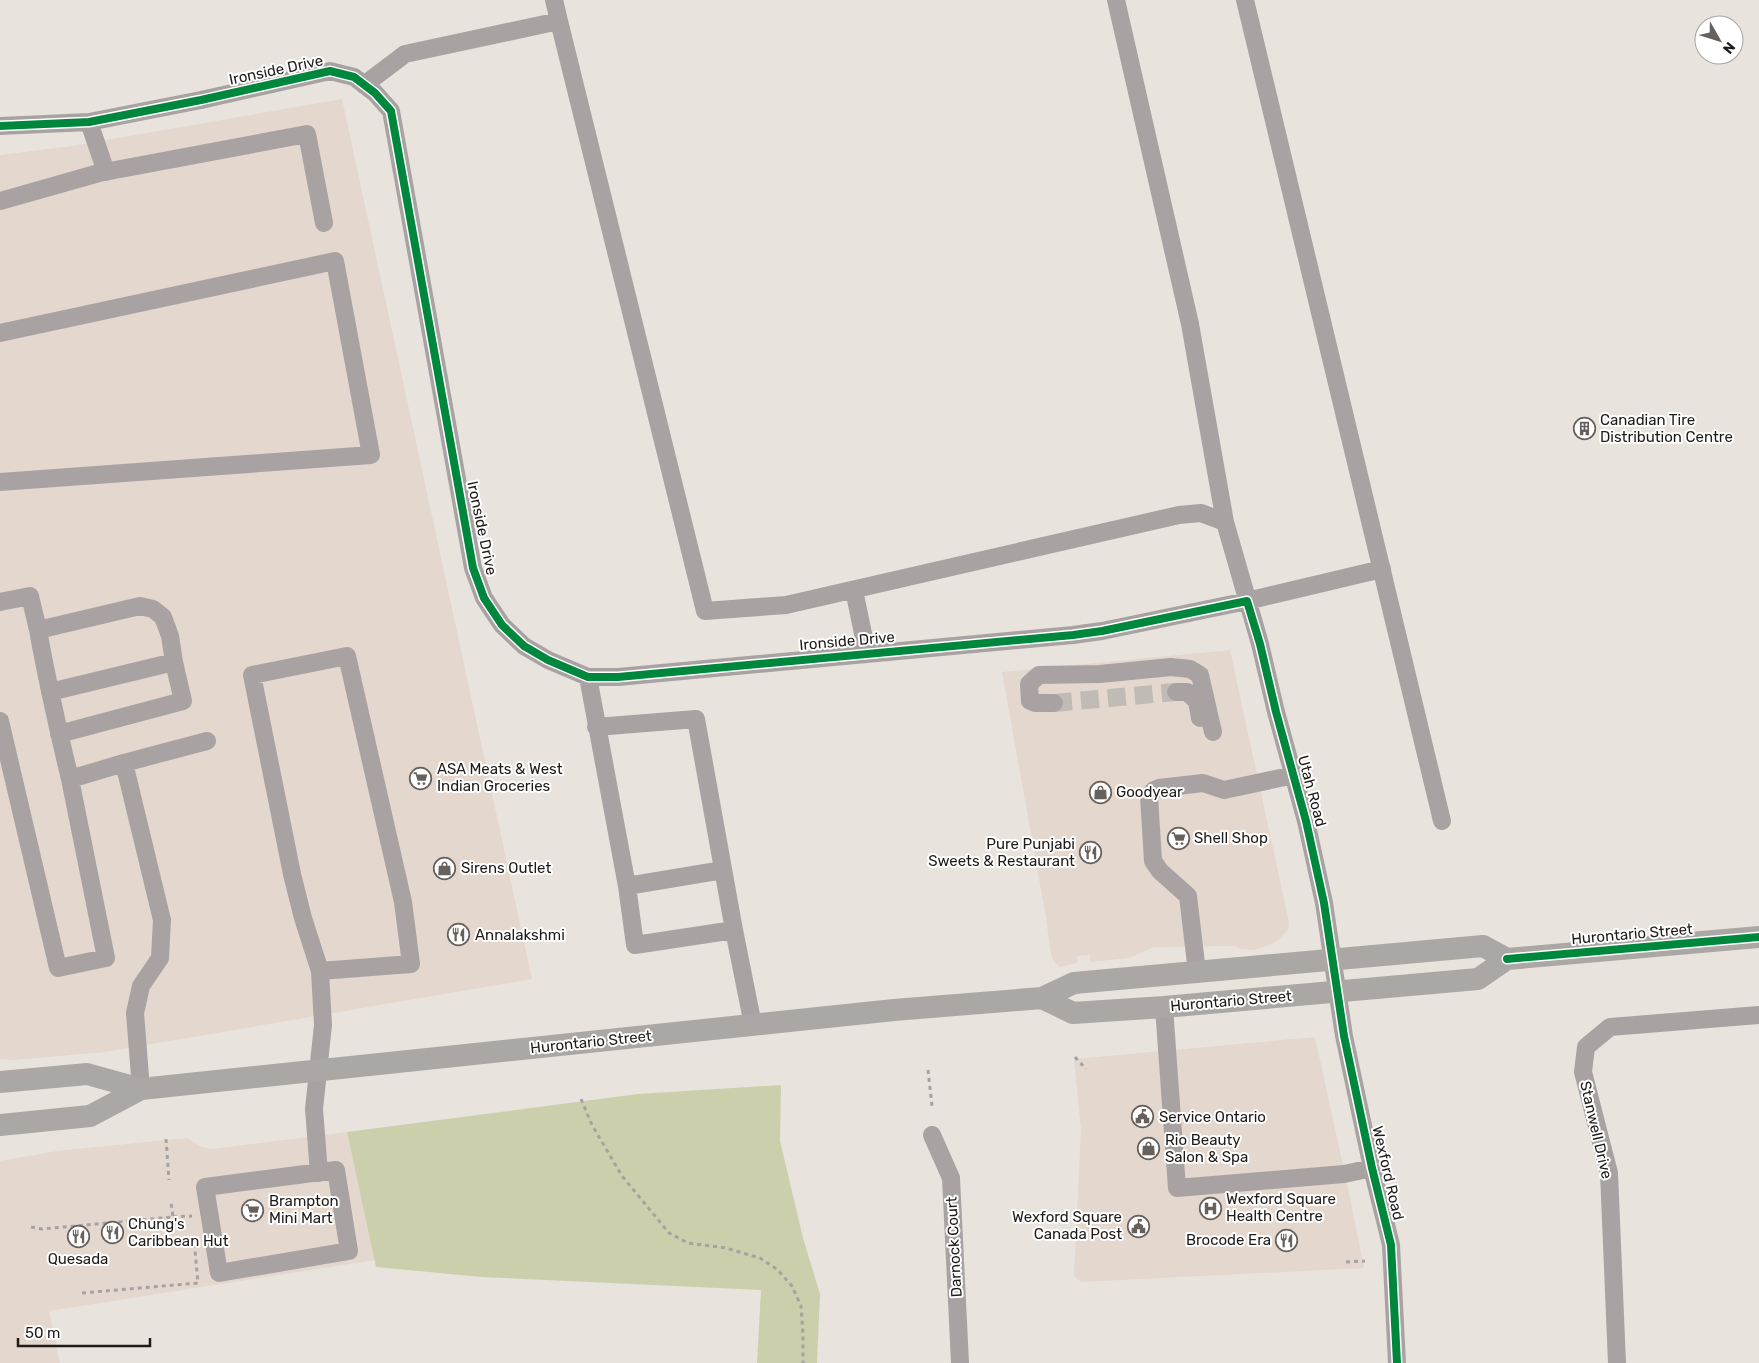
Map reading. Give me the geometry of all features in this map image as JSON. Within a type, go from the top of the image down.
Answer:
[{"type":"main road","name":"Hurontario Street","points":[[1042,998],[1073,1013],[1164,1007],[1478,979],[1507,959],[1759,938]]},
{"type":"main road","name":"Hurontario Street","points":[[0,1125],[90,1116],[141,1090],[894,1010],[1042,998],[1074,983],[1483,946],[1507,959]]},
{"type":"main road","name":"Hurontario Street","points":[[0,1082],[87,1074],[141,1090]]},
{"type":"street","points":[[554,0],[705,611],[786,605],[1179,515],[1201,513],[1225,522]]},
{"type":"street","name":"Utah Road","points":[[1116,0],[1190,324],[1225,522],[1260,644],[1276,712],[1306,821],[1324,903],[1338,991]]},
{"type":"street","points":[[1245,0],[1442,821]]},
{"type":"street","points":[[364,85],[405,54],[559,20]]},
{"type":"street","name":"Ironside Drive","points":[[0,126],[89,122],[201,100],[330,71],[354,78],[375,93],[391,111],[473,568],[484,598],[502,626],[524,646],[548,660],[588,677],[618,677],[1083,634],[1247,601],[1382,569]]},
{"type":"street","points":[[89,122],[106,172]]},
{"type":"street","points":[[0,201],[106,172],[306,134],[324,223]]},
{"type":"street","points":[[0,333],[335,261],[371,455],[0,482]]},
{"type":"street","points":[[854,590],[867,653]]},
{"type":"street","points":[[0,602],[30,596],[70,779],[106,958],[58,968],[0,722]]},
{"type":"street","points":[[38,630],[140,606],[152,609],[163,617],[170,636],[183,701],[59,734]]},
{"type":"street","points":[[319,1173],[314,1109],[323,1025],[320,971],[303,918],[292,874],[252,674],[347,656],[403,902],[411,964],[320,971]]},
{"type":"street","points":[[50,692],[174,662]]},
{"type":"street","points":[[1054,703],[1035,704],[1030,701],[1029,684],[1039,675],[1100,674],[1185,667],[1195,670],[1200,675],[1208,732],[1197,701],[1187,692],[1176,692]]},
{"type":"street","points":[[588,677],[627,886],[635,945],[734,930]]},
{"type":"street","points":[[596,727],[696,719],[753,1025]]},
{"type":"street","points":[[70,779],[207,740]]},
{"type":"street","points":[[124,763],[162,920],[160,958],[141,986],[135,1013],[141,1090]]},
{"type":"street","points":[[1197,972],[1188,896],[1153,861],[1149,796],[1154,790],[1159,788],[1203,783],[1224,790],[1294,775]]},
{"type":"street","points":[[627,886],[723,870]]},
{"type":"street","name":"Wexford Road","points":[[1338,991],[1344,1036],[1372,1168],[1391,1245],[1396,1363]]},
{"type":"street","points":[[1164,1007],[1177,1188],[1344,1174],[1372,1168]]},
{"type":"street","name":"Stanwell Drive","points":[[1617,1363],[1609,1173],[1583,1072],[1586,1047],[1610,1027],[1759,1015]]},
{"type":"street","name":"Darnock Court","points":[[932,1135],[951,1178],[960,1363]]},
{"type":"street","points":[[336,1170],[349,1251],[219,1273],[205,1187],[319,1173],[336,1170]]},
{"type":"path","points":[[1075,1057],[1086,1069]]},
{"type":"path","points":[[928,1070],[932,1106]]},
{"type":"path","points":[[582,1099],[592,1125],[622,1176],[669,1233],[688,1243],[726,1248],[760,1258],[778,1270],[792,1286],[801,1306],[804,1335],[803,1363]]},
{"type":"path","points":[[166,1139],[169,1180]]},
{"type":"path","points":[[171,1202],[173,1217]]},
{"type":"path","points":[[31,1227],[42,1229],[192,1216],[193,1226]]},
{"type":"path","points":[[82,1293],[198,1283],[194,1235]]},
{"type":"path","points":[[1346,1262],[1365,1261]]},
{"type":"shaded area","points":[[342,99],[532,979],[105,1052],[14,1060],[0,1059],[0,155],[72,146]]},
{"type":"shaded area","points":[[1230,650],[1289,922],[1288,930],[1272,944],[1255,950],[1241,949],[1235,946],[1154,947],[1129,958],[1090,962],[1090,955],[1077,956],[1077,963],[1060,967],[1055,963],[1051,955],[1002,672]]},
{"type":"shaded area","points":[[1315,1037],[1364,1268],[1081,1282],[1074,1276],[1081,1129],[1074,1059]]},
{"type":"shaded area","points":[[347,1132],[375,1260],[49,1311],[60,1363],[0,1363],[0,1161],[57,1151],[187,1138],[202,1147],[212,1149]]},
{"type":"green space","points":[[781,1085],[780,1141],[803,1238],[820,1294],[817,1363],[757,1363],[761,1290],[481,1277],[376,1267],[347,1132],[638,1094]]},
{"type":"tunnel","points":[[1054,703],[1176,692]]},
{"type":"cycle path","points":[[0,126],[89,122],[201,100],[330,71],[354,77],[375,93],[391,111],[473,568],[484,598],[502,625],[524,646],[548,660],[588,677],[618,677],[1073,635],[1102,631],[1247,601],[1306,821],[1324,903],[1344,1036],[1372,1168],[1391,1245],[1397,1363]]},
{"type":"cycle path","points":[[1507,959],[1759,937]]},
{"type":"place","name":"Canadian Tire Distribution Centre","points":[[1584,429]]},
{"type":"place","name":"ASA Meats & West Indian Groceries","points":[[421,778]]},
{"type":"place","name":"Goodyear","points":[[1100,792]]},
{"type":"place","name":"Shell Shop","points":[[1178,838]]},
{"type":"place","name":"Pure Punjabi Sweets & Restaurant","points":[[1091,853]]},
{"type":"place","name":"Sirens Outlet","points":[[445,868]]},
{"type":"place","name":"Annalakshmi","points":[[459,935]]},
{"type":"place","name":"Service Ontario","points":[[1143,1117]]},
{"type":"place","name":"Rio Beauty Salon & Spa","points":[[1149,1149]]},
{"type":"place","name":"Wexford Square Health Centre","points":[[1210,1208]]},
{"type":"place","name":"Brampton Mini Mart","points":[[253,1210]]},
{"type":"place","name":"Wexford Square Canada Post","points":[[1138,1226]]},
{"type":"place","name":"Chung's Caribbean Hut","points":[[112,1233]]},
{"type":"place","name":"Quesada","points":[[78,1236]]},
{"type":"place","name":"Brocode Era","points":[[1287,1240]]}]
